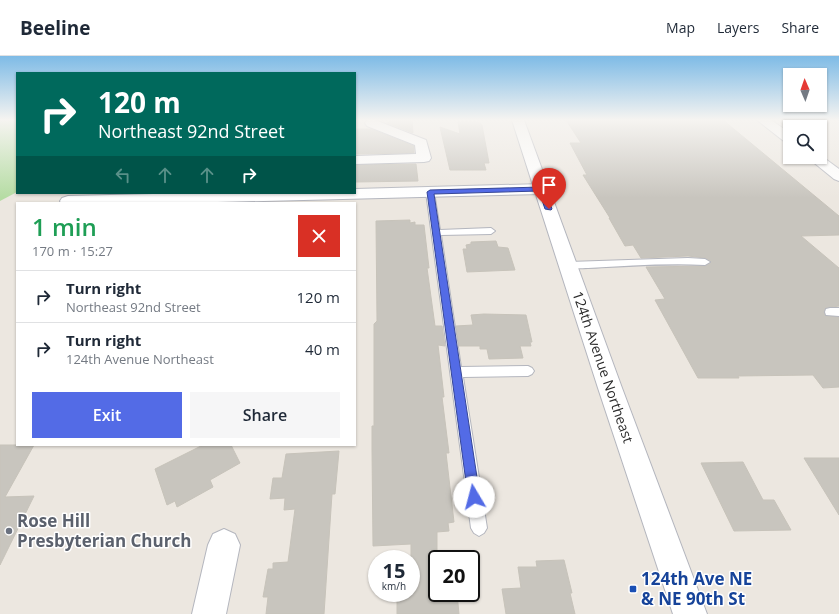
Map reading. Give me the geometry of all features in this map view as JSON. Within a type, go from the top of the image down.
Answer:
[{"type":"street","points":[[356,160],[424,158],[423,146]]},
{"type":"street","name":"124th Avenue Northeast","points":[[527,146],[610,388],[690,614]]},
{"type":"street","points":[[823,164],[839,176]]},
{"type":"street","points":[[356,193],[542,189]]},
{"type":"street","points":[[68,201],[100,197],[304,194]]},
{"type":"street","points":[[209,614],[224,545]]},
{"type":"lane","points":[[430,192],[479,528]]},
{"type":"lane","points":[[436,233],[492,231]]},
{"type":"lane","points":[[569,265],[602,265],[660,261],[705,262]]},
{"type":"lane","points":[[456,372],[528,371]]},
{"type":"green space","points":[[0,146],[16,146],[16,193],[0,201]]},
{"type":"building","points":[[356,146],[414,146],[414,153],[356,154]]},
{"type":"building","points":[[444,146],[486,146],[489,163],[484,163],[486,170],[450,170]]},
{"type":"building","points":[[572,146],[754,146],[839,216],[839,235],[801,236],[839,268],[839,306],[826,308],[824,312],[826,316],[839,317],[839,387],[823,388],[813,375],[698,378],[655,300],[665,299],[646,267],[705,266],[711,261],[705,258],[688,256],[641,258],[633,245],[625,246],[610,218],[583,175],[587,175]]},
{"type":"building","points":[[416,164],[418,181],[356,182],[356,165]]},
{"type":"building","points":[[410,220],[410,223],[415,222],[415,225],[424,225],[429,268],[427,268],[435,326],[442,326],[445,346],[438,345],[444,397],[442,397],[449,453],[446,453],[454,522],[448,523],[449,531],[437,532],[437,550],[428,550],[428,602],[458,602],[459,614],[397,614],[397,602],[420,602],[420,550],[411,550],[411,544],[373,546],[372,426],[374,426],[374,324],[377,321],[376,221]]},
{"type":"building","points":[[496,241],[498,247],[508,248],[515,270],[467,272],[463,249],[467,249],[466,245],[471,244],[471,242]]},
{"type":"building","points":[[471,315],[526,315],[532,342],[530,342],[531,346],[520,346],[523,358],[489,359],[487,349],[480,349],[480,346],[459,346],[456,326],[473,325]]},
{"type":"building","name":"Rose Hill Presbyterian Church","points":[[0,445],[33,446],[5,497],[34,496],[0,565]]},
{"type":"building","points":[[201,446],[232,446],[240,463],[210,480],[213,487],[177,507],[175,501],[167,505],[155,469]]},
{"type":"building","points":[[339,451],[335,494],[332,494],[324,614],[266,614],[268,597],[263,597],[268,569],[273,569],[273,563],[288,562],[295,509],[284,510],[285,498],[270,499],[273,478],[282,478],[286,454]]},
{"type":"building","points":[[804,458],[839,458],[839,515]]},
{"type":"building","points":[[743,462],[763,500],[774,500],[791,530],[734,531],[701,463]]},
{"type":"building","points":[[564,560],[572,593],[570,593],[575,614],[506,614],[502,589],[521,588],[518,567],[537,567],[536,561]]},
{"type":"place","name":"Rose Hill Presbyterian Church","points":[[9,531]]},
{"type":"place","name":"124th Ave NE & NE 90th St","points":[[633,589]]},
{"type":"route","points":[[474,497],[430,192],[542,189],[549,209]]}]
